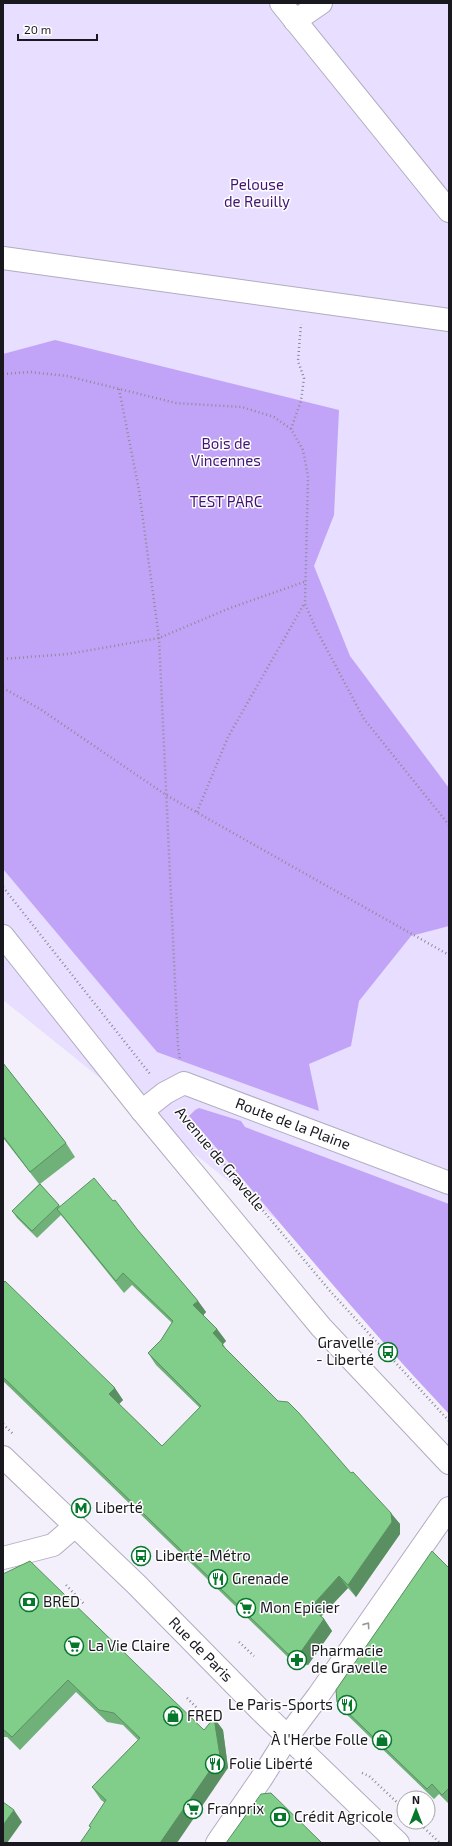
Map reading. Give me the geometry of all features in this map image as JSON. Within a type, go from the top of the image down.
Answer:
[{"type":"street","points":[[281,3],[449,211]]},
{"type":"street","points":[[295,21],[321,3]]},
{"type":"street","points":[[3,258],[449,320]]},
{"type":"street","name":"Avenue de Gravelle","points":[[3,936],[142,1111],[321,1327],[449,1463]]},
{"type":"street","points":[[142,1111],[165,1092],[184,1083]]},
{"type":"street","name":"Route de la Plaine","points":[[184,1083],[449,1183]]},
{"type":"street","name":"Rue de Paris","points":[[3,1457],[148,1596],[398,1843]]},
{"type":"street","points":[[217,1843],[288,1736],[318,1696],[449,1508]]},
{"type":"street","points":[[3,1558],[53,1545],[75,1526]]},
{"type":"path","points":[[291,429],[301,401],[304,378],[298,361],[303,299]]},
{"type":"path","points":[[3,374],[30,372],[67,376],[176,403],[242,406],[274,417],[291,429],[303,450],[308,476],[304,582],[305,604],[316,630],[364,719],[449,825]]},
{"type":"path","points":[[119,389],[140,490],[159,638],[178,1047],[184,1083]]},
{"type":"path","points":[[3,659],[68,654],[159,638],[230,608],[304,582]]},
{"type":"path","points":[[197,812],[228,738],[305,604]]},
{"type":"path","points":[[3,688],[40,709],[166,795],[449,955]]},
{"type":"path","name":"Avenue de Gravelle","points":[[3,887],[165,1092],[330,1291],[449,1421]]},
{"type":"path","points":[[66,1585],[85,1605]]},
{"type":"path","points":[[240,1642],[254,1656]]},
{"type":"path","points":[[187,1698],[200,1710]]},
{"type":"path","points":[[426,1830],[440,1843]]},
{"type":"green space","name":"Bois de Vincennes","points":[[3,3],[449,3],[449,1407],[277,1220],[3,1000]]},
{"type":"green space","name":"TEST PARC","points":[[55,340],[339,410],[334,515],[314,566],[350,656],[449,788],[449,926],[411,936],[359,1001],[351,1046],[309,1064],[319,1111],[157,1052],[3,869],[3,354]]},
{"type":"green space","points":[[199,1108],[241,1121],[245,1127],[449,1204],[449,1414],[349,1304],[189,1116]]},
{"type":"building","points":[[3,1063],[66,1143],[30,1172],[3,1136]]},
{"type":"building","points":[[94,1178],[113,1201],[115,1200],[137,1229],[198,1301],[193,1305],[217,1329],[213,1333],[223,1344],[222,1345],[278,1401],[288,1402],[351,1473],[353,1472],[391,1513],[392,1522],[348,1585],[339,1576],[311,1607],[324,1619],[300,1653],[288,1654],[3,1377],[3,1284],[5,1281],[115,1388],[109,1394],[162,1446],[201,1406],[148,1353],[161,1340],[173,1321],[123,1273],[116,1281],[57,1209]]},
{"type":"building","points":[[40,1184],[59,1205],[32,1231],[12,1211]]},
{"type":"building","points":[[432,1551],[449,1568],[449,1788],[442,1795],[432,1784],[427,1789],[337,1702],[336,1690]]},
{"type":"building","points":[[30,1561],[204,1730],[214,1718],[220,1756],[160,1843],[80,1843],[106,1800],[92,1787],[140,1738],[114,1713],[99,1710],[68,1680],[12,1737],[3,1729],[3,1574]]},
{"type":"building","points":[[271,1793],[322,1843],[226,1843],[261,1794]]},
{"type":"building","points":[[3,1802],[14,1810],[3,1825]]},
{"type":"place","name":"Gravelle - Liberté","points":[[388,1352]]},
{"type":"place","name":"Liberté","points":[[81,1508]]},
{"type":"place","name":"Liberté-Métro","points":[[141,1556]]},
{"type":"place","name":"Grenade","points":[[218,1579]]},
{"type":"place","name":"BRED","points":[[29,1602]]},
{"type":"place","name":"Mon Epicier","points":[[246,1608]]},
{"type":"place","name":"La Vie Claire","points":[[74,1646]]},
{"type":"place","name":"Pharmacie de Gravelle","points":[[297,1660]]},
{"type":"place","name":"Le Paris-Sports","points":[[347,1705]]},
{"type":"place","name":"FRED","points":[[173,1716]]},
{"type":"place","name":"À l'Herbe Folle","points":[[382,1740]]},
{"type":"place","name":"Folie Liberté","points":[[215,1764]]},
{"type":"place","name":"Franprix","points":[[193,1809]]},
{"type":"place","name":"Crédit Agricole","points":[[280,1817]]},
{"type":"park label","name":"Pelouse de Reuilly","points":[[257,194]]}]
